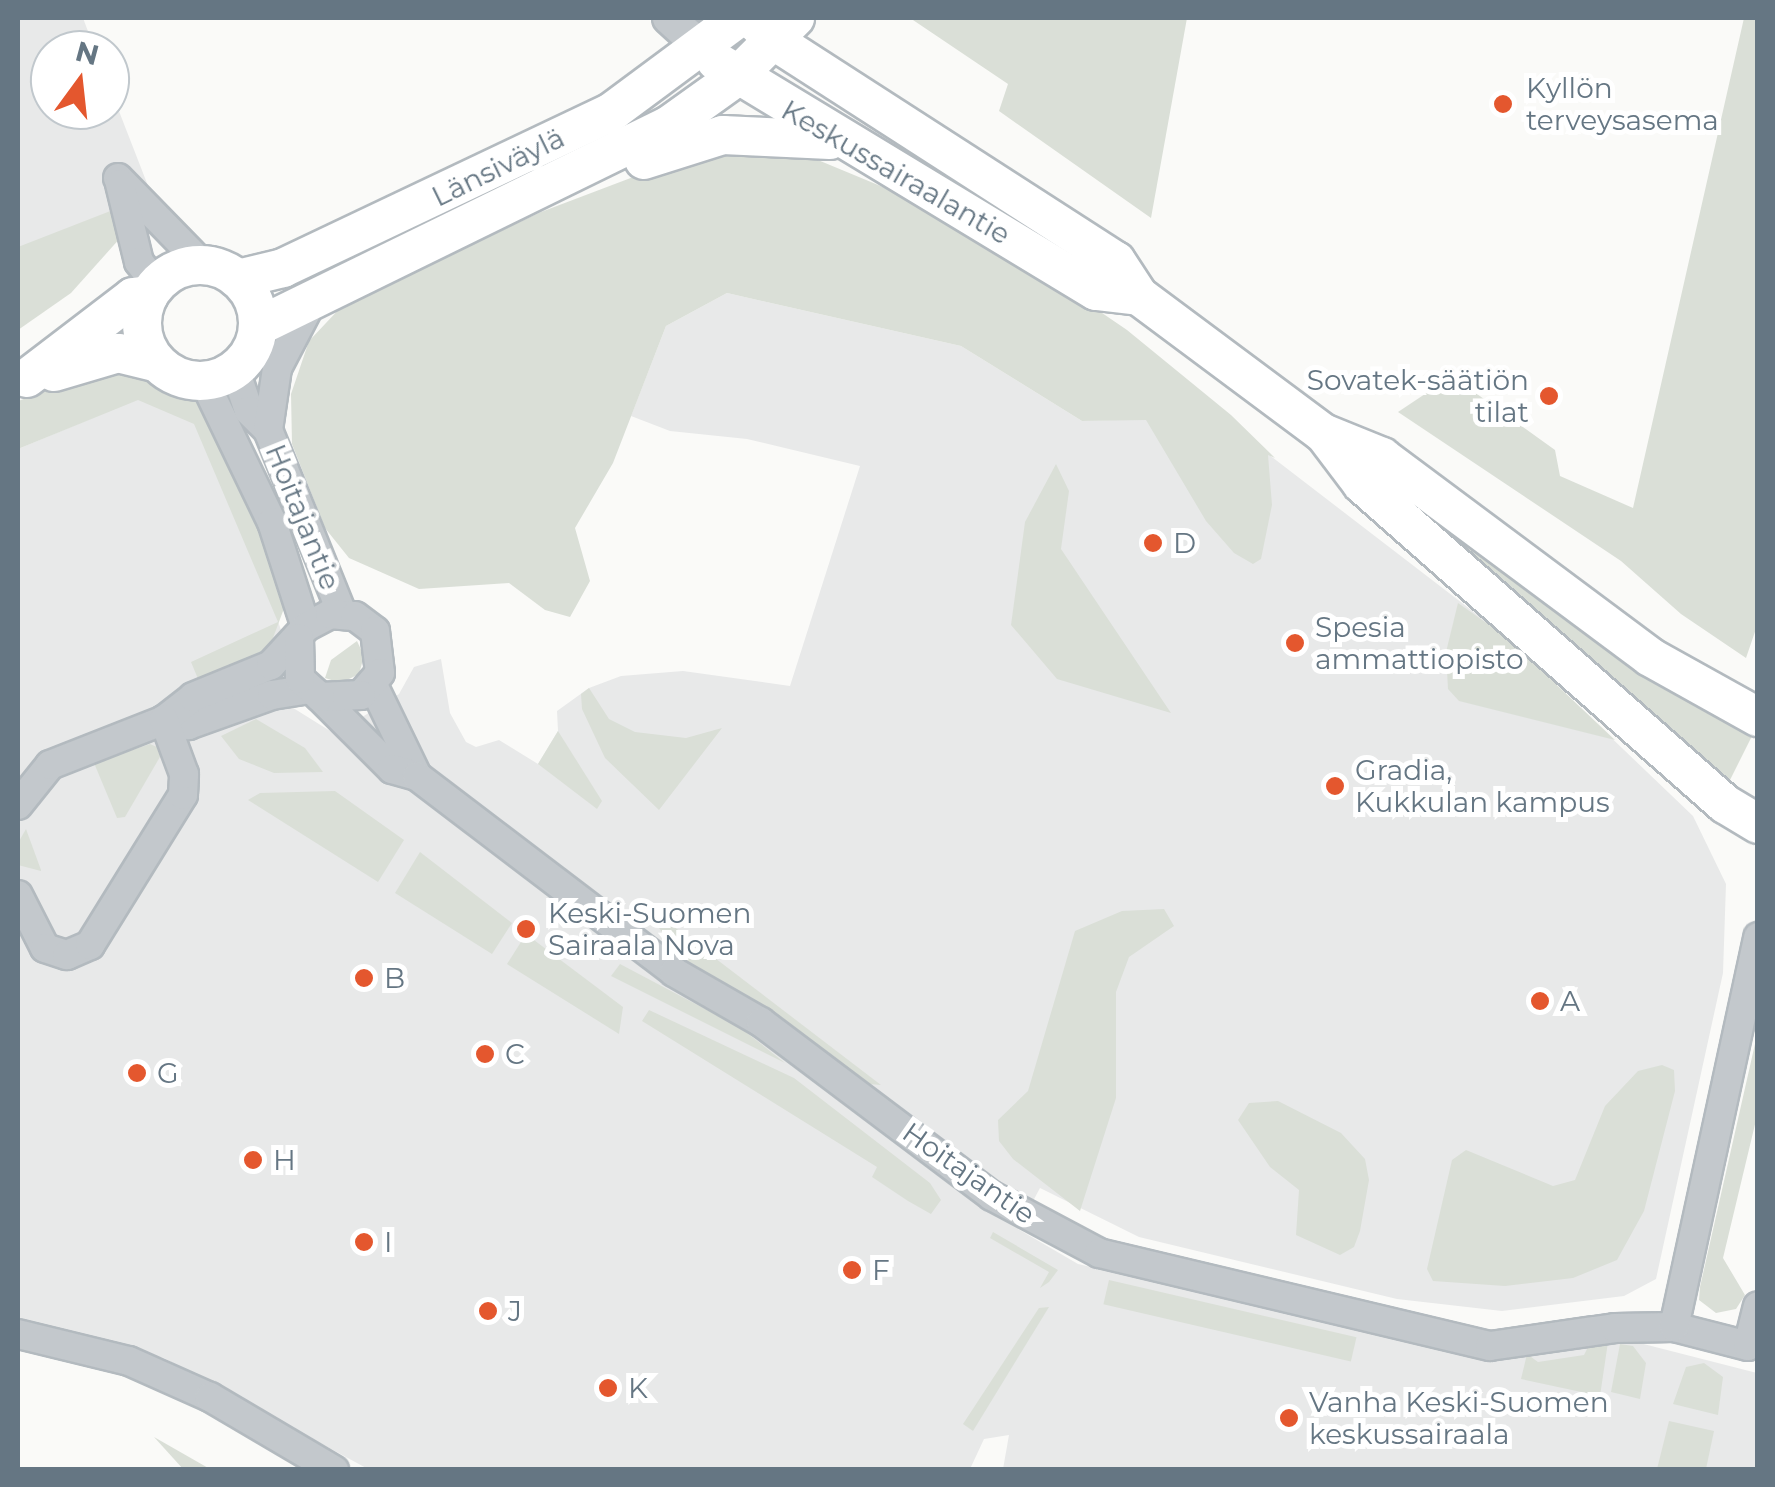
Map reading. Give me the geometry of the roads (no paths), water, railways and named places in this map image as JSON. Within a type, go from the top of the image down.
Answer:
[{"type":"main road","name":"Länsiväylä","points":[[238,278],[283,268],[614,111],[738,18]]},
{"type":"main road","name":"Länsiväylä","points":[[259,326],[311,303],[472,218],[668,126],[735,78],[774,26]]},
{"type":"main road","name":"Keskussairaalantie","points":[[774,26],[1104,253],[1139,296],[1323,433],[1382,456],[1650,657],[1758,718]]},
{"type":"main road","name":"Keskussairaalantie","points":[[700,47],[735,78],[1096,291],[1139,296]]},
{"type":"main road","points":[[568,176],[631,165],[723,135],[844,141]]},
{"type":"main road","points":[[203,265],[238,278],[254,301],[259,326],[251,351],[219,375],[179,377],[158,363],[118,353],[22,380],[134,297],[153,290],[178,270],[203,265]]},
{"type":"main road","points":[[153,290],[142,331],[158,363]]},
{"type":"main road","name":"Keskussairaalantie","points":[[1323,433],[1362,484],[1726,804],[1758,824]]},
{"type":"street","name":"Keskussairaalantie","points":[[669,18],[700,47]]},
{"type":"street","points":[[153,290],[139,262],[118,178],[203,265]]},
{"type":"street","points":[[268,430],[276,368],[311,303]]},
{"type":"street","name":"Hoitajantie","points":[[219,375],[268,430],[342,613]]},
{"type":"street","name":"Hoitajantie","points":[[219,375],[272,522],[302,632]]},
{"type":"street","points":[[18,804],[50,765],[164,720],[193,697],[271,664],[302,632],[342,613],[366,622],[381,644],[372,686],[348,700],[314,693],[272,695],[188,726],[164,720]]},
{"type":"street","points":[[302,632],[295,666],[314,693]]},
{"type":"street","name":"Hoitajantie","points":[[372,686],[417,776]]},
{"type":"street","name":"Hoitajantie","points":[[314,693],[392,769],[417,776],[674,972],[761,1022],[992,1196],[1099,1253],[1490,1346],[1615,1328],[1674,1327],[1748,1346],[1758,1306]]},
{"type":"street","points":[[18,895],[45,948],[67,955],[90,945],[184,795],[184,774],[164,720]]},
{"type":"street","points":[[1674,1327],[1758,937]]},
{"type":"street","points":[[18,1334],[128,1361],[210,1396],[334,1470]]},
{"type":"place","name":"Kyllön terveysasema","points":[[1503,104]]},
{"type":"place","name":"Sovatek-säätiön tilat","points":[[1549,396]]},
{"type":"place","name":"D","points":[[1153,543]]},
{"type":"place","name":"Spesia ammattiopisto","points":[[1295,643]]},
{"type":"place","name":"Gradia, Kukkulan kampus","points":[[1335,786]]},
{"type":"place","name":"Keski-Suomen Sairaala Nova","points":[[526,929]]},
{"type":"place","name":"B","points":[[364,978]]},
{"type":"place","name":"A","points":[[1540,1001]]},
{"type":"place","name":"C","points":[[485,1054]]},
{"type":"place","name":"G","points":[[137,1073]]},
{"type":"place","name":"H","points":[[253,1160]]},
{"type":"place","name":"I","points":[[364,1242]]},
{"type":"place","name":"F","points":[[852,1270]]},
{"type":"place","name":"J","points":[[488,1311]]},
{"type":"place","name":"K","points":[[608,1388]]},
{"type":"place","name":"Vanha Keski-Suomen keskussairaala","points":[[1289,1418]]}]
